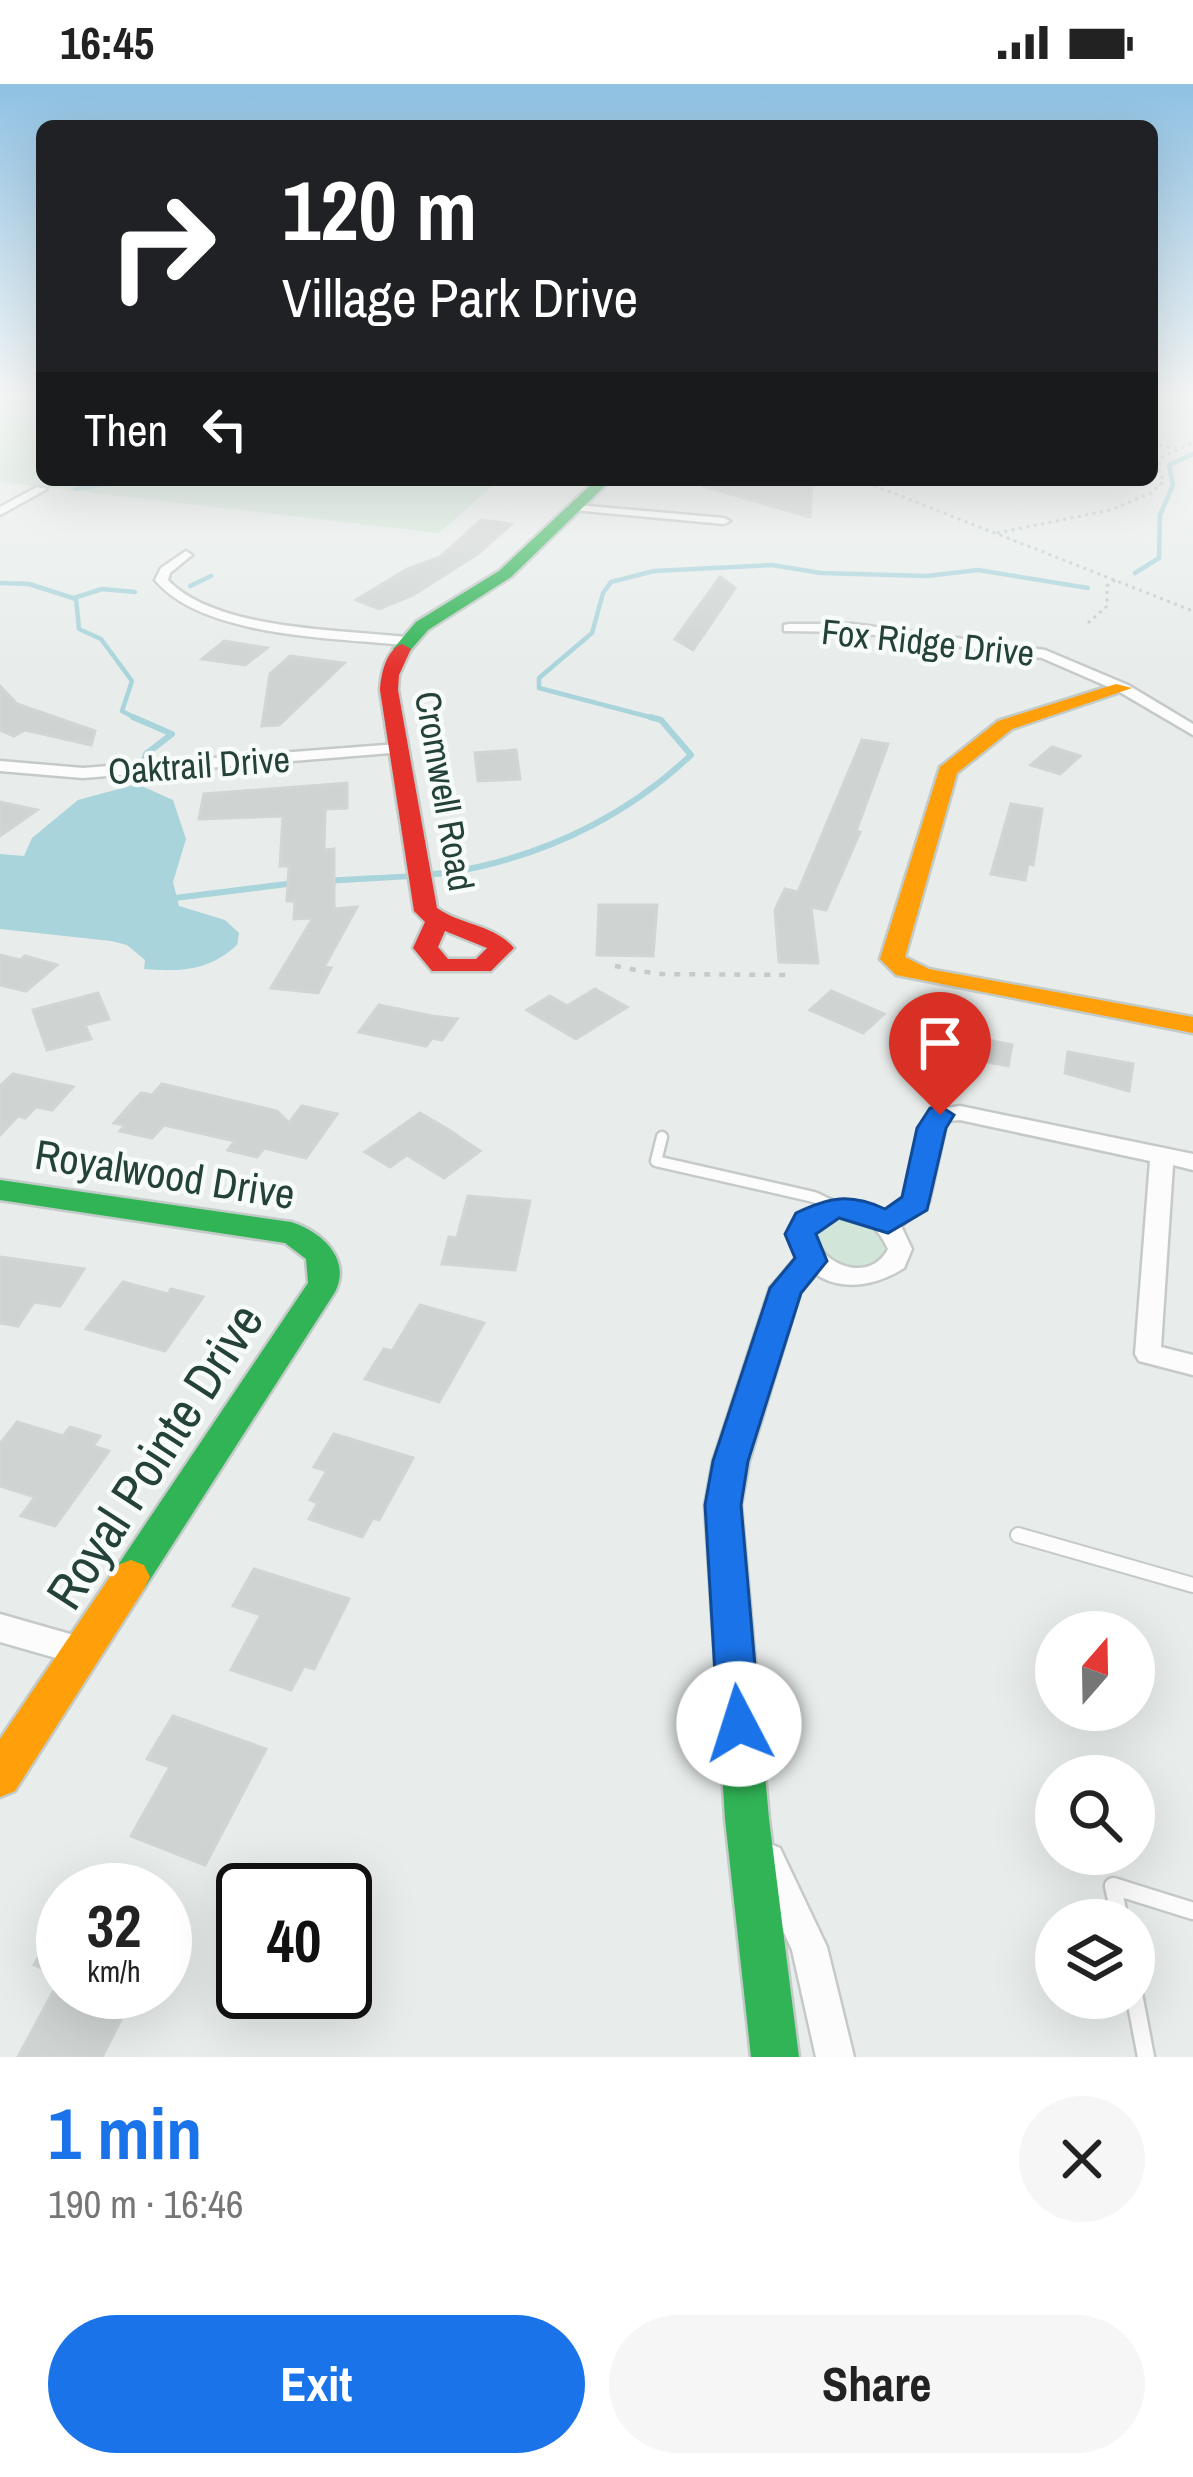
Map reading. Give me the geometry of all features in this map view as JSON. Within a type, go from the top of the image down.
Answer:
[{"type":"street","name":"Cromwell Road","points":[[437,922],[426,911],[417,836],[388,690],[395,660],[406,641],[442,611],[505,574],[598,486]]},
{"type":"street","points":[[0,512],[41,489]]},
{"type":"street","points":[[577,508],[724,521]]},
{"type":"street","points":[[186,555],[161,580],[180,603],[224,616],[406,641]]},
{"type":"street","name":"Fox Ridge Drive","points":[[789,628],[853,628],[1031,651],[1074,663],[1193,730]]},
{"type":"street","points":[[1123,688],[1011,719],[966,748],[947,771],[892,959],[905,970],[927,976],[1193,1025]]},
{"type":"street","name":"Oaktrail Drive","points":[[0,766],[83,773],[398,749]]},
{"type":"street","points":[[888,1222],[916,1202],[932,1128],[940,1115],[960,1113],[1193,1162]]},
{"type":"street","points":[[1162,1155],[1148,1354],[1193,1365]]},
{"type":"street","name":"Royalwood Drive","points":[[0,1190],[262,1227],[316,1244]]},
{"type":"street","points":[[835,1207],[855,1208],[888,1222],[900,1249],[883,1272],[846,1276],[811,1261],[801,1234],[806,1221],[835,1207]]},
{"type":"street","name":"Royal Pointe Drive","points":[[0,1776],[324,1284],[327,1264],[316,1244]]},
{"type":"street","points":[[775,2057],[747,1819],[723,1505],[730,1461],[786,1288],[811,1261]]},
{"type":"street","points":[[0,1628],[84,1652]]},
{"type":"street","points":[[747,1819],[809,1947],[835,2057]]},
{"type":"lane","points":[[662,1137],[656,1161],[814,1197],[835,1207]]},
{"type":"lane","points":[[1018,1535],[1193,1585]]},
{"type":"lane","points":[[1116,1899],[1113,1886],[1155,1899]]},
{"type":"lane","points":[[1155,1899],[1193,1911]]},
{"type":"lane","points":[[1139,2019],[1146,2057]]},
{"type":"path","points":[[875,486],[1193,611]]},
{"type":"path","points":[[995,533],[1070,522],[1136,500],[1161,486]]},
{"type":"path","points":[[1088,623],[1108,604],[1107,586],[1115,580]]},
{"type":"path","points":[[614,966],[657,974],[788,975]]},
{"type":"green space","points":[[35,486],[492,486],[439,533]]},
{"type":"green space","points":[[852,1217],[871,1223],[884,1237],[887,1250],[875,1264],[839,1264],[825,1255],[815,1239],[821,1224]]},
{"type":"water","points":[[137,784],[173,800],[186,839],[173,882],[179,906],[225,920],[239,933],[237,945],[205,965],[157,970],[144,969],[145,960],[127,945],[0,929],[0,854],[24,856],[32,838],[78,800]]},
{"type":"building","points":[[703,486],[812,486],[810,517]]},
{"type":"building","points":[[481,520],[511,524],[479,553],[413,595],[379,609],[356,600],[407,569],[440,557]]},
{"type":"building","points":[[720,577],[735,588],[693,650],[675,639]]},
{"type":"building","points":[[224,641],[267,648],[245,665],[202,659]]},
{"type":"building","points":[[290,656],[344,663],[279,725],[262,726],[270,674]]},
{"type":"building","points":[[0,686],[17,704],[95,731],[91,745],[25,730],[14,736],[0,730]]},
{"type":"building","points":[[862,740],[888,744],[856,831],[860,832],[826,910],[811,907],[818,963],[779,962],[775,910],[785,889],[798,892]]},
{"type":"building","points":[[1052,747],[1080,756],[1060,774],[1031,765]]},
{"type":"building","points":[[516,750],[520,779],[478,781],[475,753]]},
{"type":"building","points":[[347,783],[347,808],[325,809],[324,850],[334,849],[334,909],[357,907],[324,967],[331,968],[318,993],[271,988],[313,918],[294,919],[295,901],[287,901],[289,866],[280,866],[283,816],[199,819],[204,794]]},
{"type":"building","points":[[0,802],[37,810],[0,836]]},
{"type":"building","points":[[1011,804],[1042,809],[1033,865],[1028,864],[1025,880],[991,874]]},
{"type":"building","points":[[599,905],[657,905],[653,956],[597,955]]},
{"type":"building","points":[[0,955],[57,965],[26,991],[0,985]]},
{"type":"building","points":[[595,989],[627,1007],[576,1039],[527,1010],[550,996],[567,1006]]},
{"type":"building","points":[[831,991],[884,1014],[863,1033],[810,1010]]},
{"type":"building","points":[[98,993],[109,1019],[85,1025],[91,1039],[47,1050],[33,1010]]},
{"type":"building","points":[[379,1005],[457,1019],[442,1040],[432,1038],[426,1046],[359,1032]]},
{"type":"building","points":[[949,1032],[1012,1045],[1008,1066],[943,1053]]},
{"type":"building","points":[[1068,1052],[1133,1064],[1129,1091],[1065,1073]]},
{"type":"building","points":[[13,1074],[73,1087],[52,1110],[36,1107],[25,1118],[18,1116],[0,1135],[0,1086]]},
{"type":"building","points":[[162,1084],[277,1111],[289,1123],[302,1106],[337,1114],[306,1158],[264,1148],[257,1157],[228,1150],[235,1141],[164,1125],[152,1138],[120,1131],[125,1125],[114,1123],[141,1093],[152,1095]]},
{"type":"building","points":[[420,1113],[480,1151],[444,1178],[407,1155],[390,1167],[365,1152]]},
{"type":"building","points":[[468,1196],[530,1201],[515,1270],[442,1264],[449,1237],[457,1238]]},
{"type":"building","points":[[0,1257],[84,1269],[60,1306],[34,1302],[18,1326],[0,1323]]},
{"type":"building","points":[[123,1282],[203,1297],[165,1351],[86,1329]]},
{"type":"building","points":[[420,1305],[484,1323],[439,1402],[365,1379],[384,1349],[392,1351]]},
{"type":"building","points":[[17,1422],[63,1436],[70,1427],[100,1436],[93,1446],[109,1451],[55,1526],[21,1516],[35,1497],[0,1486],[0,1444]]},
{"type":"building","points":[[334,1434],[413,1458],[379,1520],[373,1518],[362,1537],[309,1519],[318,1503],[310,1500],[327,1471],[314,1467]]},
{"type":"building","points":[[254,1569],[349,1599],[314,1669],[304,1666],[291,1690],[231,1670],[261,1615],[233,1606]]},
{"type":"building","points":[[173,1716],[266,1749],[205,1865],[131,1836],[170,1767],[147,1759]]},
{"type":"building","points":[[38,2019],[121,2019],[102,2057],[18,2057]]},
{"type":"waterway","points":[[75,489],[94,486]]},
{"type":"waterway","points":[[1135,573],[1159,558],[1160,515],[1173,486]]},
{"type":"waterway","points":[[661,720],[539,688],[539,678],[592,633],[603,593],[611,582],[654,571],[772,565],[821,573],[927,576],[978,570],[1088,588]]},
{"type":"waterway","points":[[190,586],[211,576]]},
{"type":"waterway","points":[[0,583],[29,584],[76,599],[79,629],[101,639],[132,681],[122,711],[135,718]]},
{"type":"waterway","points":[[74,598],[102,589],[135,592]]},
{"type":"waterway","points":[[650,717],[661,720]]},
{"type":"waterway","points":[[135,718],[172,734],[146,754],[137,784]]},
{"type":"waterway","points":[[135,718],[139,720]]},
{"type":"waterway","points":[[328,881],[478,867],[537,850],[592,825],[644,794],[691,755],[661,720]]},
{"type":"waterway","points":[[175,898],[295,883]]},
{"type":"traffic: fast","points":[[402,649],[422,626],[505,574],[598,486]]},
{"type":"traffic: fast","points":[[0,1190],[291,1233],[321,1258],[324,1284],[131,1577]]},
{"type":"traffic: fast","points":[[775,2057],[747,1819],[723,1505],[731,1461],[786,1288],[811,1261]]},
{"type":"traffic: slow","points":[[1123,688],[1005,725],[947,771],[892,959],[905,970],[927,976],[1193,1025]]},
{"type":"traffic: slow","points":[[0,1776],[131,1577]]},
{"type":"traffic: jam","points":[[402,649],[389,690],[426,911],[444,923],[482,934],[502,948],[482,966],[441,966],[425,948],[437,922]]},
{"type":"route","points":[[739,1724],[723,1505],[730,1461],[786,1288],[811,1261],[801,1234],[806,1221],[835,1207],[873,1213],[888,1222],[916,1202],[932,1128],[940,1115]]}]
